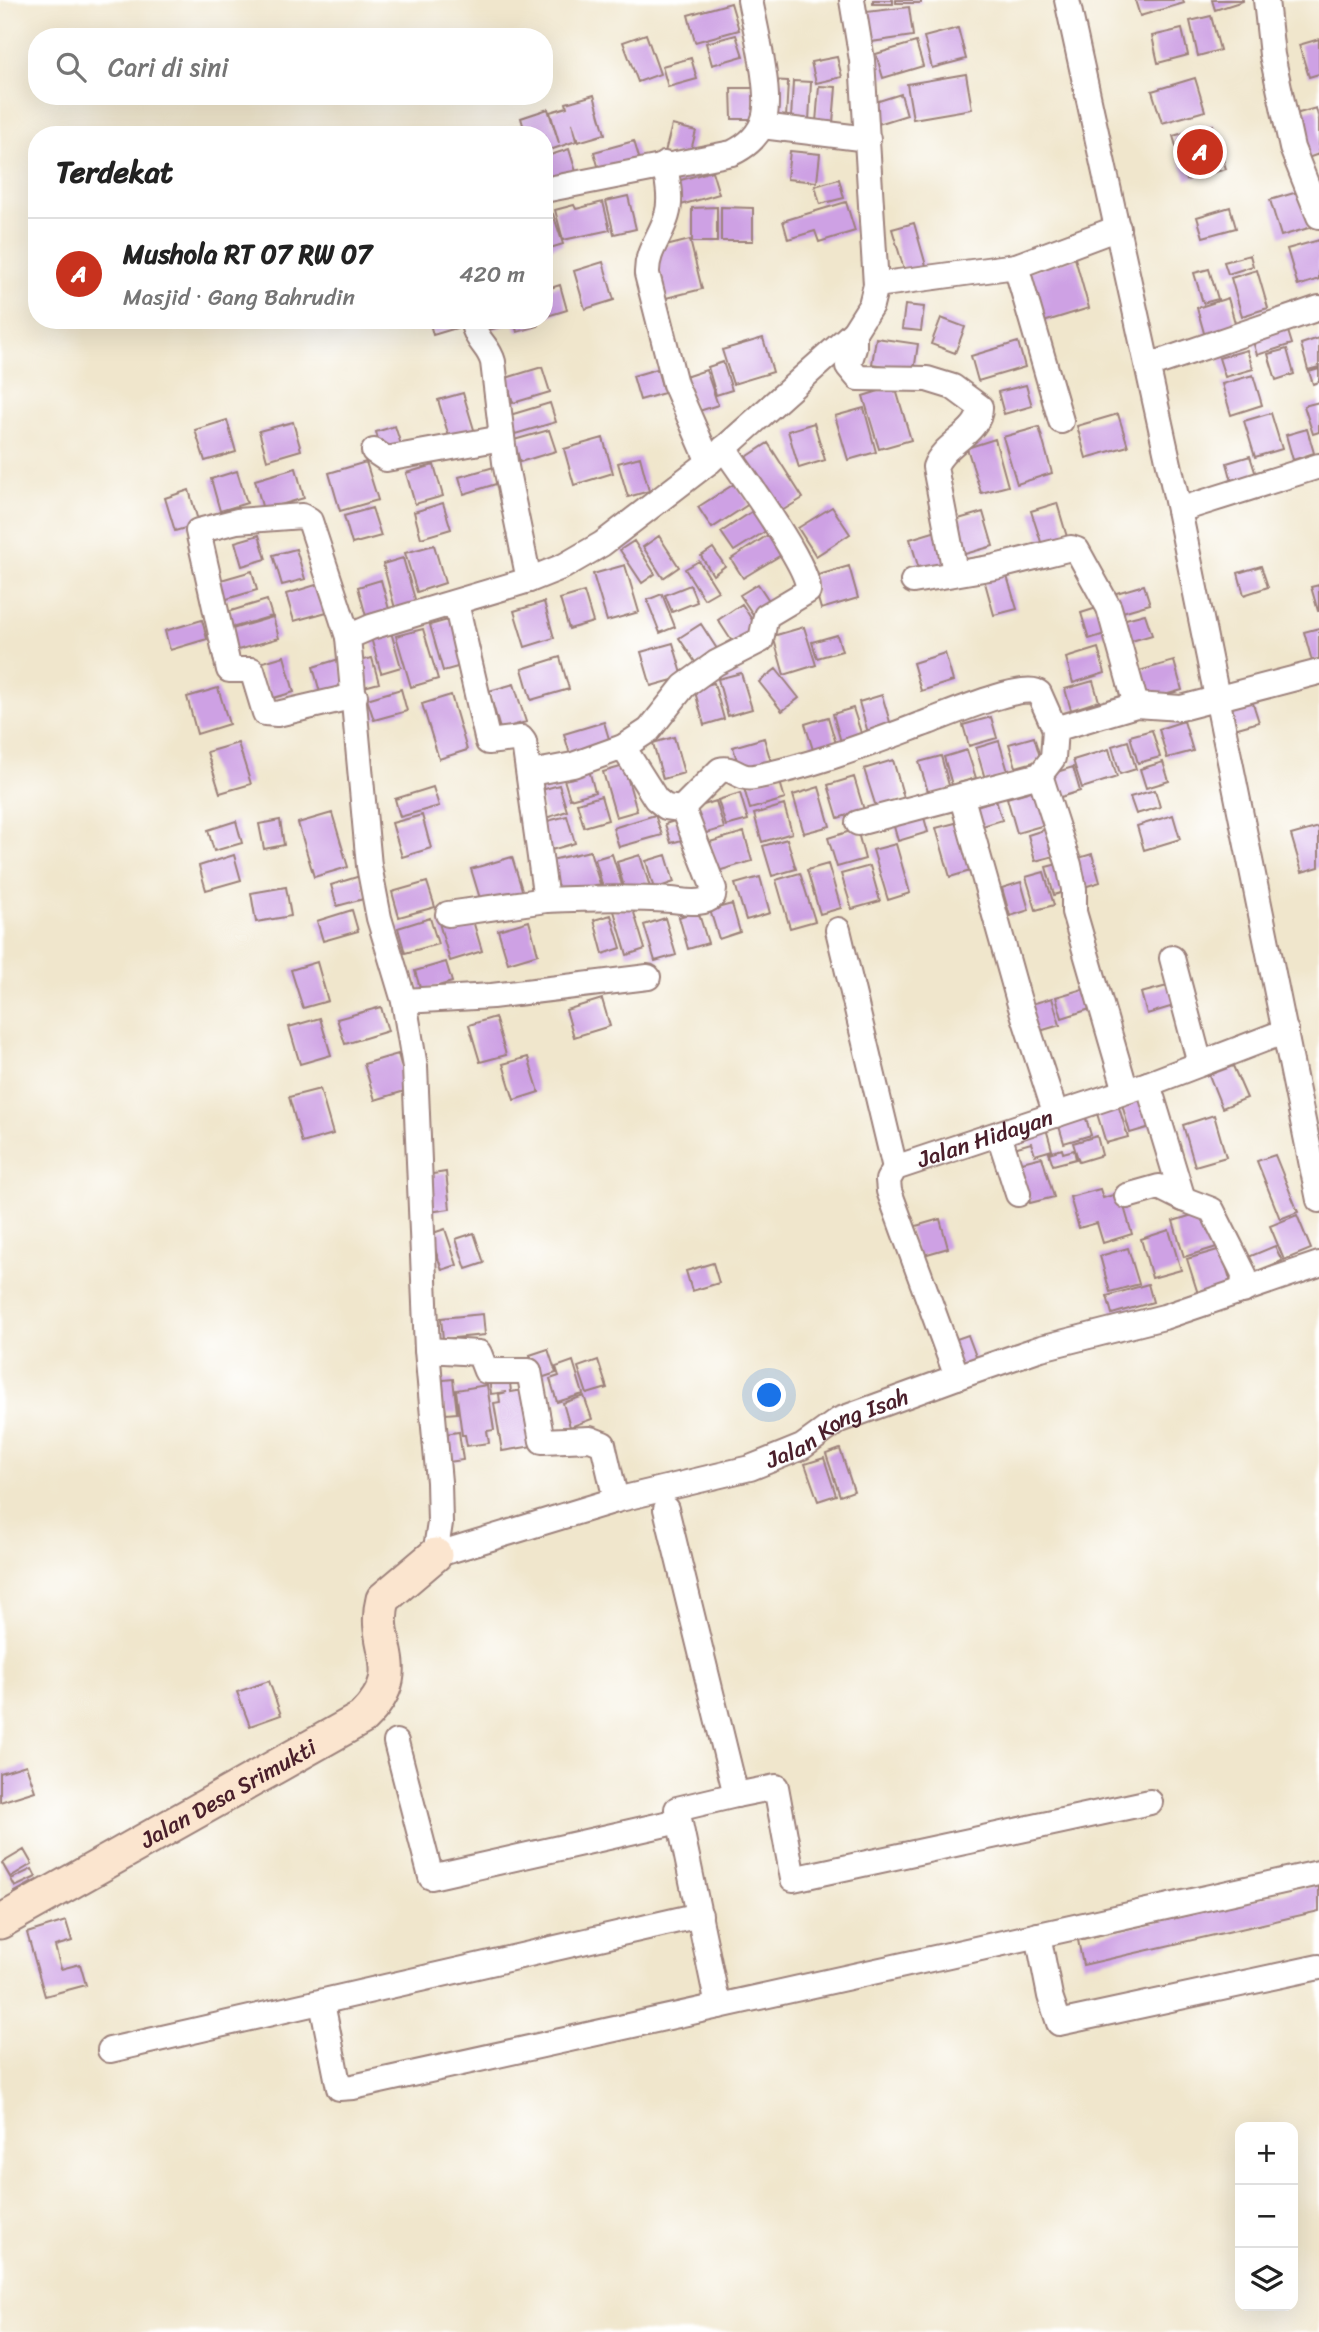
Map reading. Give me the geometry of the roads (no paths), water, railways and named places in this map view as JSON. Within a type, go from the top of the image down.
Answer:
[{"type":"street","points":[[553,188],[732,153],[746,146],[762,125],[765,102],[750,0]]},
{"type":"street","points":[[348,637],[371,627],[529,580],[564,566],[603,544],[716,455],[854,332],[871,305],[876,285],[862,60],[852,0]]},
{"type":"street","points":[[1067,0],[1179,510],[1319,1200]]},
{"type":"street","points":[[1266,0],[1272,55],[1292,148],[1319,216]]},
{"type":"street","points":[[762,125],[868,139]]},
{"type":"street","points":[[531,773],[573,765],[623,747],[649,730],[684,686],[716,663],[761,640],[766,616],[808,591],[807,581],[777,527],[716,455],[675,384],[646,261],[659,236],[669,204],[665,164]]},
{"type":"street","points":[[876,285],[1016,266],[1118,228]]},
{"type":"street","points":[[1016,266],[1061,421]]},
{"type":"street","points":[[1148,366],[1319,308]]},
{"type":"street","points":[[473,329],[475,337],[489,351],[493,362],[514,516],[529,580]]},
{"type":"street","points":[[854,332],[854,348],[848,366],[858,378],[927,379],[953,387],[980,407],[977,420],[942,454],[935,467],[955,572]]},
{"type":"street","points":[[374,451],[383,458],[390,458],[502,438]]},
{"type":"street","points":[[1179,510],[1319,466]]},
{"type":"street","points":[[355,696],[276,714],[265,713],[252,670],[229,670],[198,539],[199,530],[237,521],[302,516],[310,520],[348,637],[355,696],[369,866],[379,918],[404,1002],[419,1110],[420,1235],[439,1482],[440,1523],[435,1555]]},
{"type":"street","points":[[913,581],[995,567],[1071,548],[1077,550],[1109,608],[1136,705]]},
{"type":"street","points":[[456,603],[487,740],[493,744],[522,739],[531,773],[546,900]]},
{"type":"street","points":[[1055,729],[1136,705],[1181,708],[1319,672]]},
{"type":"street","points":[[681,809],[720,769],[727,768],[742,778],[787,771],[979,703],[1030,689],[1039,693],[1055,729],[1053,758],[1040,775],[962,798],[858,823]]},
{"type":"street","points":[[623,747],[656,799],[666,807],[681,809]]},
{"type":"street","points":[[1040,775],[1069,865],[1074,889],[1074,912],[1137,1088],[1183,1199]]},
{"type":"street","points":[[962,798],[1019,1001],[1056,1115]]},
{"type":"street","points":[[448,914],[546,900],[625,897],[695,902],[711,899],[714,890],[681,809]]},
{"type":"street","points":[[838,930],[895,1168]]},
{"type":"street","points":[[1172,958],[1200,1064]]},
{"type":"street","points":[[404,1002],[492,996],[648,977]]},
{"type":"street","name":"Jalan Hidayan","points":[[957,1377],[889,1191],[888,1180],[895,1168],[1137,1088],[1286,1031]]},
{"type":"street","points":[[999,1135],[1018,1194]]},
{"type":"street","points":[[1127,1196],[1159,1187],[1212,1210],[1244,1274],[1243,1291]]},
{"type":"street","name":"Jalan Kong Isah","points":[[382,1616],[382,1606],[389,1591],[435,1555],[616,1500],[750,1468],[802,1447],[839,1419],[1041,1348],[1164,1317],[1319,1264]]},
{"type":"street","points":[[427,1350],[479,1353],[486,1371],[529,1371],[542,1441],[590,1438],[603,1444],[616,1500]]},
{"type":"street","points":[[666,1509],[736,1795]]},
{"type":"street","name":"Jalan Desa Srimukti","points":[[0,1922],[362,1718],[377,1703],[388,1678],[382,1616]]},
{"type":"street","points":[[396,1742],[431,1877],[679,1821]]},
{"type":"street","points":[[718,2006],[677,1809],[776,1787],[793,1879],[1150,1802]]},
{"type":"street","points":[[323,2003],[340,2088],[1319,1872]]},
{"type":"street","points":[[110,2050],[700,1915]]},
{"type":"street","points":[[1038,1935],[1050,1996],[1059,2023],[1319,1967]]},
{"type":"place","name":"Mushola RT 07 RW 07","points":[[1200,152]]}]
